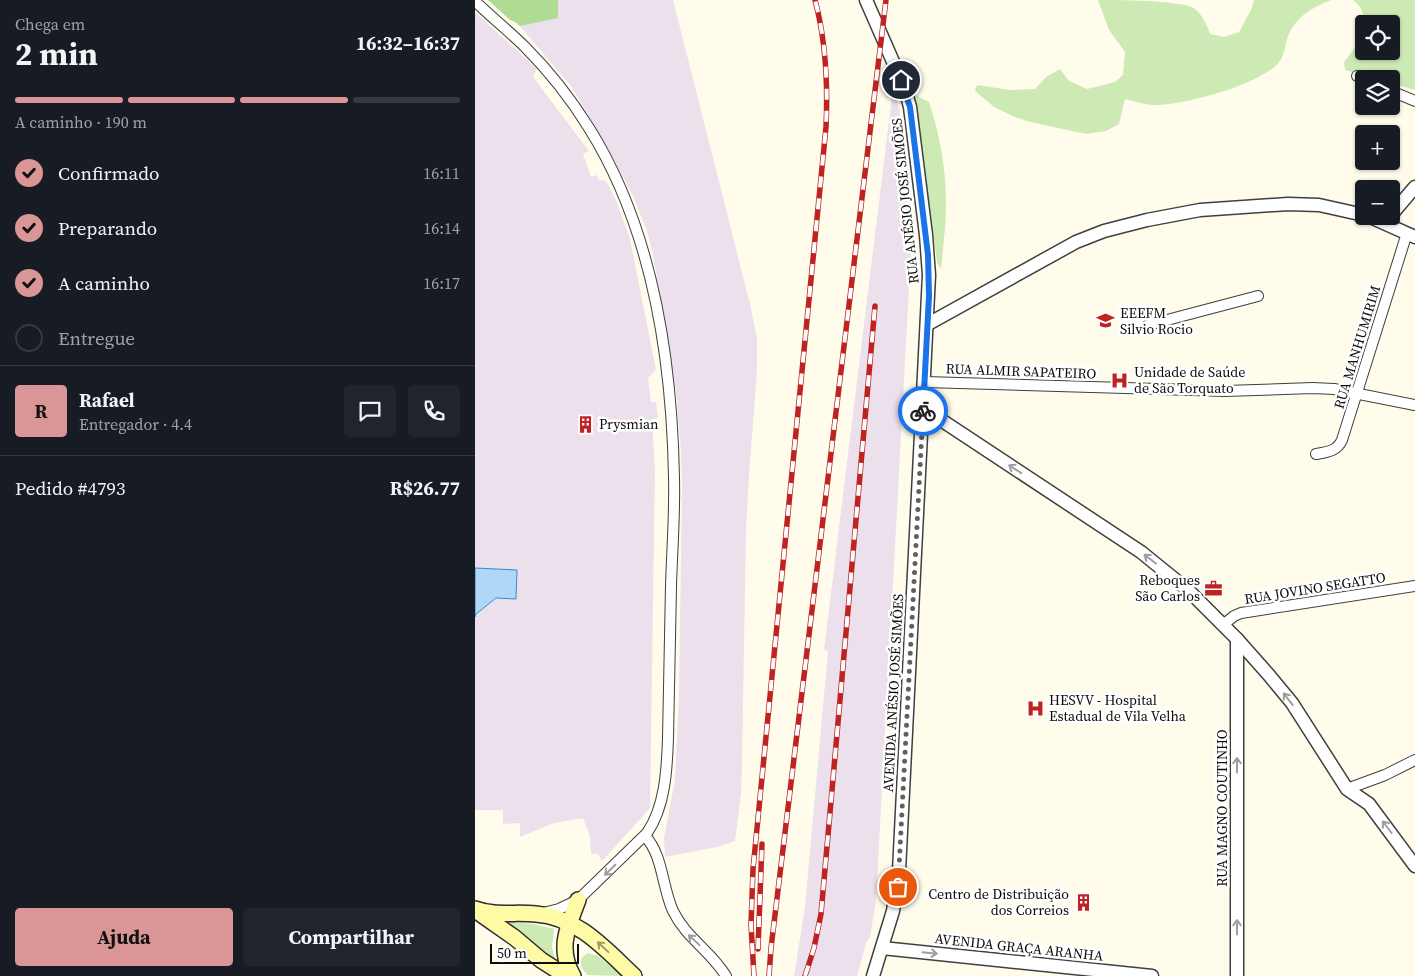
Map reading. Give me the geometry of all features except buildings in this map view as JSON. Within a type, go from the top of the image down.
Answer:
[{"type":"main road","points":[[573,976],[568,968],[564,953],[565,937],[578,900]]},
{"type":"main road","points":[[475,909],[488,912],[535,914],[569,922],[590,935],[634,976]]},
{"type":"main road","points":[[475,909],[515,938],[541,960],[566,976]]},
{"type":"street","points":[[475,0],[540,62],[577,109],[596,140],[619,185],[631,214],[643,252],[656,305],[669,398],[674,480],[667,750],[659,808],[652,826],[645,836],[578,900],[559,909],[535,914]]},
{"type":"street","name":"RUA ANÉSIO JOSÉ SIMÕES","points":[[866,0],[905,89],[910,107],[928,255],[929,296],[923,408]]},
{"type":"street","points":[[1400,95],[1415,101]]},
{"type":"street","points":[[1400,205],[1415,187]]},
{"type":"street","points":[[928,324],[1076,242],[1104,231],[1147,220],[1200,210],[1288,204],[1327,206],[1355,213]]},
{"type":"street","points":[[1398,225],[1411,235]]},
{"type":"street","name":"RUA MANHUMIRIM","points":[[1316,454],[1332,451],[1339,446],[1411,235]]},
{"type":"street","points":[[1148,325],[1258,296]]},
{"type":"street","name":"RUA ALMIR SAPATEIRO","points":[[925,382],[1225,391],[1313,388],[1415,404]]},
{"type":"street","points":[[923,408],[1141,552],[1188,590],[1237,639],[1291,703],[1347,789],[1369,804],[1415,866]]},
{"type":"street","name":"AVENIDA ANÉSIO JOSÉ SIMÕES","points":[[873,976],[896,899],[899,872],[923,408]]},
{"type":"street","name":"RUA JOVINO SEGATTO","points":[[1223,625],[1233,616],[1241,613],[1415,586]]},
{"type":"street","name":"RUA MAGNO COUTINHO","points":[[1237,639],[1237,976]]},
{"type":"street","points":[[1347,789],[1385,775],[1415,760]]},
{"type":"street","points":[[645,836],[653,846],[667,898],[679,923],[716,961],[726,976]]},
{"type":"street","name":"AVENIDA GRAÇA ARANHA","points":[[882,948],[1152,976]]},
{"type":"shaded area","points":[[558,0],[673,0],[757,338],[757,370],[746,529],[741,793],[735,841],[717,847],[665,857],[664,838],[675,780],[679,695],[682,487],[676,391],[653,255],[648,234],[634,198],[610,152],[571,86],[520,26],[557,18]]},
{"type":"shaded area","points":[[475,12],[537,69],[533,77],[589,151],[583,154],[591,177],[597,175],[599,180],[606,181],[616,200],[630,239],[656,370],[648,378],[651,402],[656,402],[658,418],[652,419],[655,470],[650,808],[602,861],[598,854],[591,854],[590,836],[583,818],[554,823],[520,837],[520,823],[503,824],[503,810],[475,810],[475,617],[476,614],[496,598],[516,599],[517,570],[475,568]]},
{"type":"shaded area","points":[[893,88],[900,111],[902,159],[912,231],[876,900],[870,938],[867,940],[857,976],[794,976],[805,907],[828,651],[824,650]]},
{"type":"green space","points":[[488,0],[558,0],[558,18],[520,26],[510,20]]},
{"type":"green space","points":[[1098,0],[1148,1],[1186,5],[1194,8],[1199,13],[1206,23],[1210,34],[1224,37],[1239,32],[1251,10],[1254,0],[1331,0],[1310,10],[1299,19],[1290,31],[1280,61],[1271,70],[1240,86],[1181,102],[1152,105],[1125,99],[1119,124],[1106,131],[1086,134],[1030,122],[994,107],[975,91],[977,85],[1010,90],[1035,89],[1046,77],[1060,69],[1068,80],[1087,89],[1115,82],[1123,75],[1125,52],[1109,30]]},
{"type":"green space","points":[[1353,0],[1415,0],[1415,90],[1400,86],[1400,70],[1355,70],[1355,73],[1345,70],[1344,62],[1355,48],[1355,60],[1400,60],[1400,15],[1363,15],[1359,5]]},
{"type":"green space","points":[[915,95],[929,102],[942,152],[946,204],[941,269],[937,262]]},
{"type":"green space","points":[[500,921],[534,924],[554,929],[552,947],[556,965]]},
{"type":"green space","points":[[588,953],[598,956],[622,976],[588,975],[583,969],[581,962],[582,957]]},
{"type":"water","points":[[475,568],[517,570],[516,599],[496,598],[476,614],[475,617]]},
{"type":"railway","points":[[754,976],[751,925],[753,869],[826,127],[825,63],[822,31],[815,0]]},
{"type":"railway","points":[[769,976],[886,0]]},
{"type":"railway","points":[[805,976],[814,948],[821,914],[875,306]]},
{"type":"railway","points":[[758,949],[762,844]]},
{"type":"way so far","points":[[898,887],[923,411]]},
{"type":"place","name":"EEEFM Silvio Rocio","points":[[1106,321]]},
{"type":"place","name":"Unidade de Saúde de São Torquato","points":[[1120,380]]},
{"type":"place","name":"Prysmian","points":[[585,424]]},
{"type":"place","name":"Reboques São Carlos","points":[[1214,588]]},
{"type":"place","name":"HESVV - Hospital Estadual de Vila Velha","points":[[1035,708]]},
{"type":"place","name":"Centro de Distribuição dos Correios","points":[[1083,902]]},
{"type":"route","points":[[901,80],[910,107],[928,255],[929,296],[923,411]]}]
